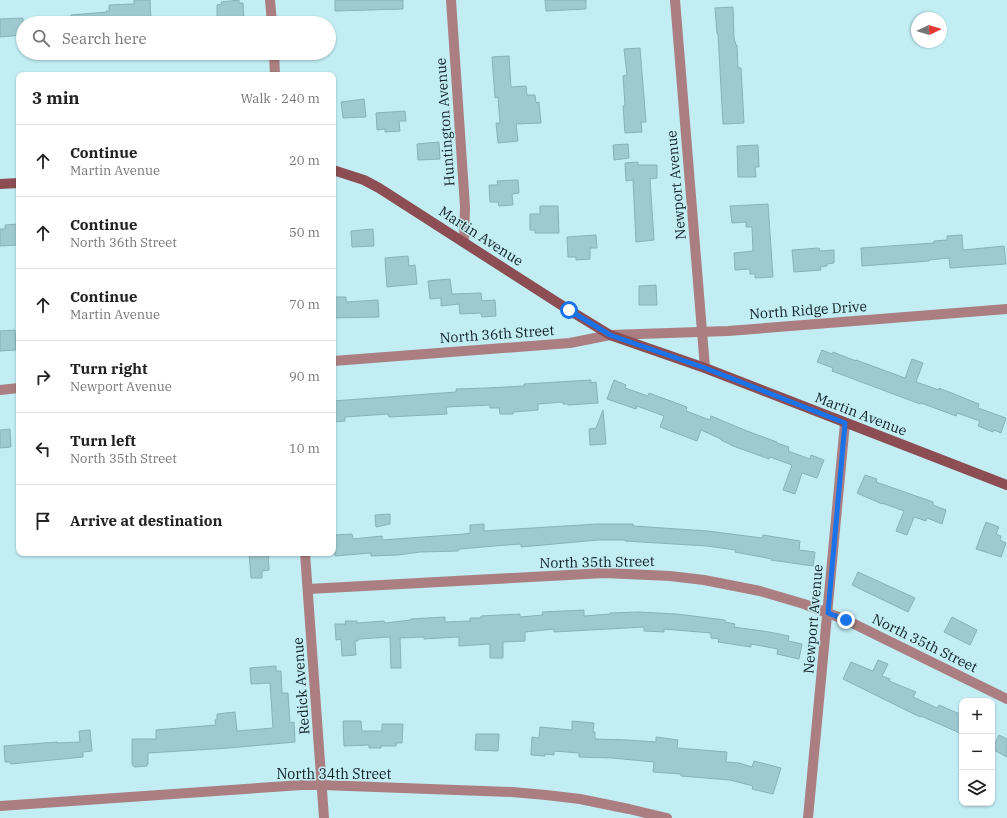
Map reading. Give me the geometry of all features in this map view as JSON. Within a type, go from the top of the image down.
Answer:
[{"type":"main road","name":"Martin Avenue","points":[[336,171],[364,180],[379,188],[610,335]]},
{"type":"main road","points":[[0,184],[16,183]]},
{"type":"main road","points":[[610,335],[705,368]]},
{"type":"main road","name":"Martin Avenue","points":[[705,368],[1007,485]]},
{"type":"street","points":[[270,0],[271,16]]},
{"type":"street","name":"Huntington Avenue","points":[[450,0],[465,207],[464,242]]},
{"type":"street","name":"Newport Avenue","points":[[675,0],[705,368]]},
{"type":"street","points":[[274,60],[275,72]]},
{"type":"street","name":"North Ridge Drive","points":[[610,335],[702,332],[1007,309]]},
{"type":"street","name":"North 36th Street","points":[[336,361],[570,343],[610,335]]},
{"type":"street","points":[[0,390],[16,388]]},
{"type":"street","name":"Newport Avenue","points":[[808,818],[845,423]]},
{"type":"street","name":"Redick Avenue","points":[[306,556],[324,818]]},
{"type":"street","name":"North 35th Street","points":[[308,589],[605,573],[639,574],[704,580],[760,591],[846,620],[1007,699]]},
{"type":"street","name":"North 34th Street","points":[[0,806],[302,785],[322,785],[546,794],[629,808],[666,818]]},
{"type":"building","points":[[134,0],[150,0],[151,16],[71,16],[107,12],[106,11],[109,11],[109,5],[134,4]]},
{"type":"building","points":[[239,0],[239,3],[243,3],[244,16],[217,16],[217,5],[222,4],[221,2]]},
{"type":"building","points":[[335,0],[403,0],[403,9],[335,11]]},
{"type":"building","points":[[545,0],[586,0],[586,9],[546,11]]},
{"type":"building","points":[[733,7],[734,38],[737,45],[738,68],[741,68],[744,123],[723,124],[718,34],[715,8]]},
{"type":"building","points":[[16,18],[16,36],[0,37],[0,19]]},
{"type":"building","points":[[640,48],[646,122],[641,122],[642,132],[625,133],[623,76],[627,75],[624,49]]},
{"type":"building","points":[[509,56],[511,87],[526,86],[527,95],[535,95],[536,103],[539,102],[541,123],[516,124],[518,141],[498,143],[496,123],[500,123],[498,97],[495,98],[492,57]]},
{"type":"building","points":[[364,99],[366,117],[343,118],[341,102]]},
{"type":"building","points":[[405,111],[406,121],[399,121],[400,131],[385,132],[385,129],[377,130],[376,113]]},
{"type":"building","points":[[439,142],[440,159],[418,160],[417,144]]},
{"type":"building","points":[[628,144],[629,158],[614,160],[613,145]]},
{"type":"building","points":[[758,145],[759,167],[755,167],[756,177],[738,177],[737,146]]},
{"type":"building","points":[[638,162],[638,165],[657,165],[657,178],[650,179],[654,240],[636,242],[633,180],[626,181],[625,163]]},
{"type":"building","points":[[518,180],[519,193],[512,194],[513,205],[499,206],[498,202],[490,202],[489,185],[498,185],[497,181]]},
{"type":"building","points":[[768,204],[773,277],[755,278],[755,274],[750,274],[750,269],[735,270],[734,253],[753,251],[752,227],[746,227],[746,222],[732,223],[730,206]]},
{"type":"building","points":[[540,206],[558,206],[559,233],[535,233],[535,230],[530,230],[530,214],[540,214]]},
{"type":"building","points":[[16,224],[16,245],[0,246],[0,229],[5,229],[5,225]]},
{"type":"building","points":[[373,229],[374,246],[352,247],[351,231]]},
{"type":"building","points":[[596,235],[597,248],[590,248],[590,259],[576,260],[576,257],[568,257],[567,237]]},
{"type":"building","points":[[962,235],[963,250],[1004,246],[1006,264],[950,268],[949,258],[862,266],[861,248],[934,243],[934,241],[947,240],[947,236]]},
{"type":"building","points":[[819,248],[820,251],[834,250],[834,263],[820,267],[821,270],[794,272],[792,250]]},
{"type":"building","points":[[408,256],[409,266],[415,265],[417,284],[387,287],[385,258]]},
{"type":"building","points":[[450,279],[452,294],[481,293],[482,301],[495,300],[496,316],[482,317],[481,313],[460,314],[459,304],[441,306],[441,298],[430,299],[428,281]]},
{"type":"building","points":[[656,285],[657,305],[639,305],[639,286]]},
{"type":"building","points":[[336,297],[346,297],[346,302],[378,300],[379,317],[336,318]]},
{"type":"building","points":[[15,330],[16,350],[0,351],[0,331]]},
{"type":"building","points":[[822,350],[832,354],[833,352],[905,378],[912,359],[923,363],[916,382],[939,390],[939,388],[979,404],[978,408],[1006,418],[1001,433],[994,430],[993,432],[978,426],[980,421],[957,413],[956,416],[921,403],[920,404],[832,371],[833,368],[817,362]]},
{"type":"building","points":[[591,380],[591,383],[596,382],[598,403],[568,405],[563,404],[563,402],[538,404],[538,410],[513,412],[513,414],[500,414],[499,408],[490,408],[490,405],[446,407],[447,414],[389,417],[388,414],[345,417],[345,421],[336,422],[336,401],[456,392],[456,389],[524,386],[524,384]]},
{"type":"building","points":[[614,380],[626,385],[625,388],[648,396],[649,393],[687,407],[686,411],[710,420],[711,416],[777,442],[789,447],[788,451],[810,459],[811,455],[824,460],[817,478],[802,473],[795,494],[783,490],[792,465],[770,457],[769,459],[733,446],[701,430],[697,441],[660,427],[664,416],[637,406],[636,409],[607,399]]},
{"type":"building","points":[[603,410],[606,444],[590,445],[589,429],[596,428]]},
{"type":"building","points":[[10,429],[11,447],[0,448],[0,430]]},
{"type":"building","points":[[865,475],[877,479],[876,482],[933,502],[933,505],[946,510],[942,524],[927,518],[926,521],[914,517],[907,535],[896,531],[904,511],[882,504],[857,493]]},
{"type":"building","points":[[390,514],[390,524],[376,527],[375,515]]},
{"type":"building","points":[[986,522],[999,527],[996,534],[1001,536],[1000,540],[1006,543],[1001,557],[976,549]]},
{"type":"building","points":[[484,524],[484,531],[597,524],[633,524],[633,526],[708,531],[762,538],[763,535],[800,541],[799,550],[815,552],[813,566],[771,560],[772,559],[735,552],[736,550],[707,546],[625,540],[598,540],[521,547],[521,544],[460,549],[458,551],[420,552],[398,555],[371,556],[371,553],[336,556],[336,535],[352,534],[353,539],[382,536],[382,540],[464,534],[470,533],[470,525]]},
{"type":"building","points":[[249,556],[268,556],[269,570],[262,571],[262,578],[251,578]]},
{"type":"building","points":[[858,572],[915,598],[908,612],[852,585]]},
{"type":"building","points":[[584,610],[584,616],[638,612],[677,614],[725,620],[725,622],[735,624],[734,627],[789,636],[788,641],[802,644],[799,659],[777,654],[778,649],[751,644],[751,647],[718,642],[719,639],[711,638],[711,633],[664,629],[664,632],[644,631],[644,627],[554,632],[554,629],[525,632],[525,641],[503,642],[503,658],[490,658],[490,644],[459,646],[459,637],[424,639],[424,637],[400,638],[401,668],[391,668],[390,637],[358,639],[358,641],[355,641],[356,655],[342,656],[341,639],[336,640],[335,624],[346,624],[345,621],[357,621],[357,623],[384,621],[385,623],[411,619],[445,617],[445,622],[470,621],[470,618],[481,618],[481,616],[520,614],[520,617],[543,615],[542,612]]},
{"type":"building","points":[[952,617],[977,630],[970,645],[944,632]]},
{"type":"building","points":[[878,660],[888,664],[882,676],[890,679],[889,681],[916,692],[913,697],[937,708],[939,705],[959,714],[959,733],[921,716],[920,717],[843,679],[851,662],[873,671]]},
{"type":"building","points":[[276,666],[276,671],[281,671],[282,693],[288,693],[290,723],[294,722],[295,742],[148,753],[147,766],[134,767],[132,764],[132,739],[156,739],[156,730],[216,725],[215,720],[217,720],[217,714],[235,712],[237,731],[273,728],[270,683],[251,684],[250,668]]},
{"type":"building","points":[[343,721],[361,721],[362,731],[382,731],[382,724],[403,724],[402,743],[396,743],[396,746],[381,746],[381,748],[369,748],[369,745],[344,746]]},
{"type":"building","points":[[572,721],[594,723],[593,732],[595,732],[595,739],[656,742],[656,737],[678,740],[677,748],[727,752],[726,762],[739,763],[752,767],[754,761],[781,768],[773,794],[752,789],[753,786],[730,780],[653,772],[654,762],[579,757],[579,753],[554,751],[554,755],[531,755],[532,737],[539,738],[540,727],[572,730]]},
{"type":"building","points":[[90,730],[92,751],[83,752],[83,757],[11,764],[10,762],[5,762],[4,746],[57,742],[80,742],[79,731]]},
{"type":"building","points":[[476,734],[499,734],[498,751],[475,750]]},
{"type":"building","points":[[999,735],[1007,739],[1007,757],[995,751],[995,743]]},
{"type":"route","points":[[569,310],[610,335],[705,368],[845,423],[828,613],[846,620]]}]
